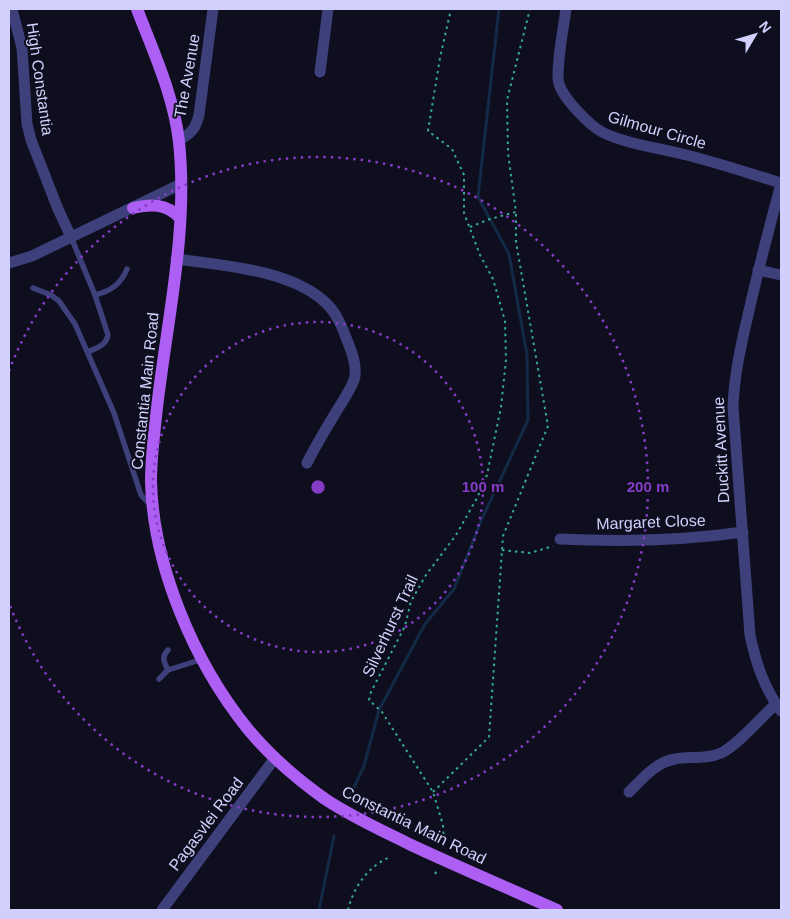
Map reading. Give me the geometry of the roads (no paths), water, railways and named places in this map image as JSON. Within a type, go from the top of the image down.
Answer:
[{"type":"main road","name":"Constantia Main Road","points":[[137,9],[163,77],[179,140],[180,218],[155,426],[151,481],[157,534],[169,581],[187,627],[224,697],[248,729],[275,758],[306,785],[348,813],[442,859],[557,910]]},
{"type":"main road","points":[[133,208],[149,205],[161,206],[170,209],[180,218]]},
{"type":"street","name":"High Constantia","points":[[12,9],[22,48],[26,106],[31,140],[71,238]]},
{"type":"street","name":"The Avenue","points":[[179,140],[192,132],[197,125],[202,103],[213,9]]},
{"type":"street","points":[[320,72],[328,9]]},
{"type":"street","name":"Gilmour Circle","points":[[566,9],[558,84],[571,104],[595,128],[619,138],[696,157],[781,184]]},
{"type":"street","points":[[9,263],[32,256],[181,184]]},
{"type":"street","name":"Duckitt Avenue","points":[[778,707],[763,682],[750,635],[735,437],[734,393],[742,341],[758,270],[781,184]]},
{"type":"street","points":[[176,259],[239,269],[288,281],[314,294],[334,312],[349,344],[356,372],[347,394],[307,463]]},
{"type":"street","points":[[758,270],[781,275]]},
{"type":"street","name":"Margaret Close","points":[[560,539],[637,542],[709,537],[743,532]]},
{"type":"street","points":[[629,792],[660,764],[675,759],[706,758],[722,752],[778,707]]},
{"type":"street","name":"Pagasvlei Road","points":[[162,910],[275,758]]},
{"type":"lane","points":[[71,238],[95,295],[108,335],[104,344],[88,352]]},
{"type":"lane","points":[[95,295],[115,287],[127,270]]},
{"type":"lane","points":[[33,288],[51,295],[59,301],[75,324],[114,413],[144,500],[154,508]]},
{"type":"lane","points":[[168,650],[164,653],[163,659],[168,670]]},
{"type":"lane","points":[[159,679],[168,670],[203,660]]},
{"type":"waterway","points":[[348,800],[364,766],[379,710],[425,624],[454,589],[481,521],[528,420],[527,355],[509,254],[478,197],[499,9]]},
{"type":"waterway","points":[[319,910],[334,836]]}]
